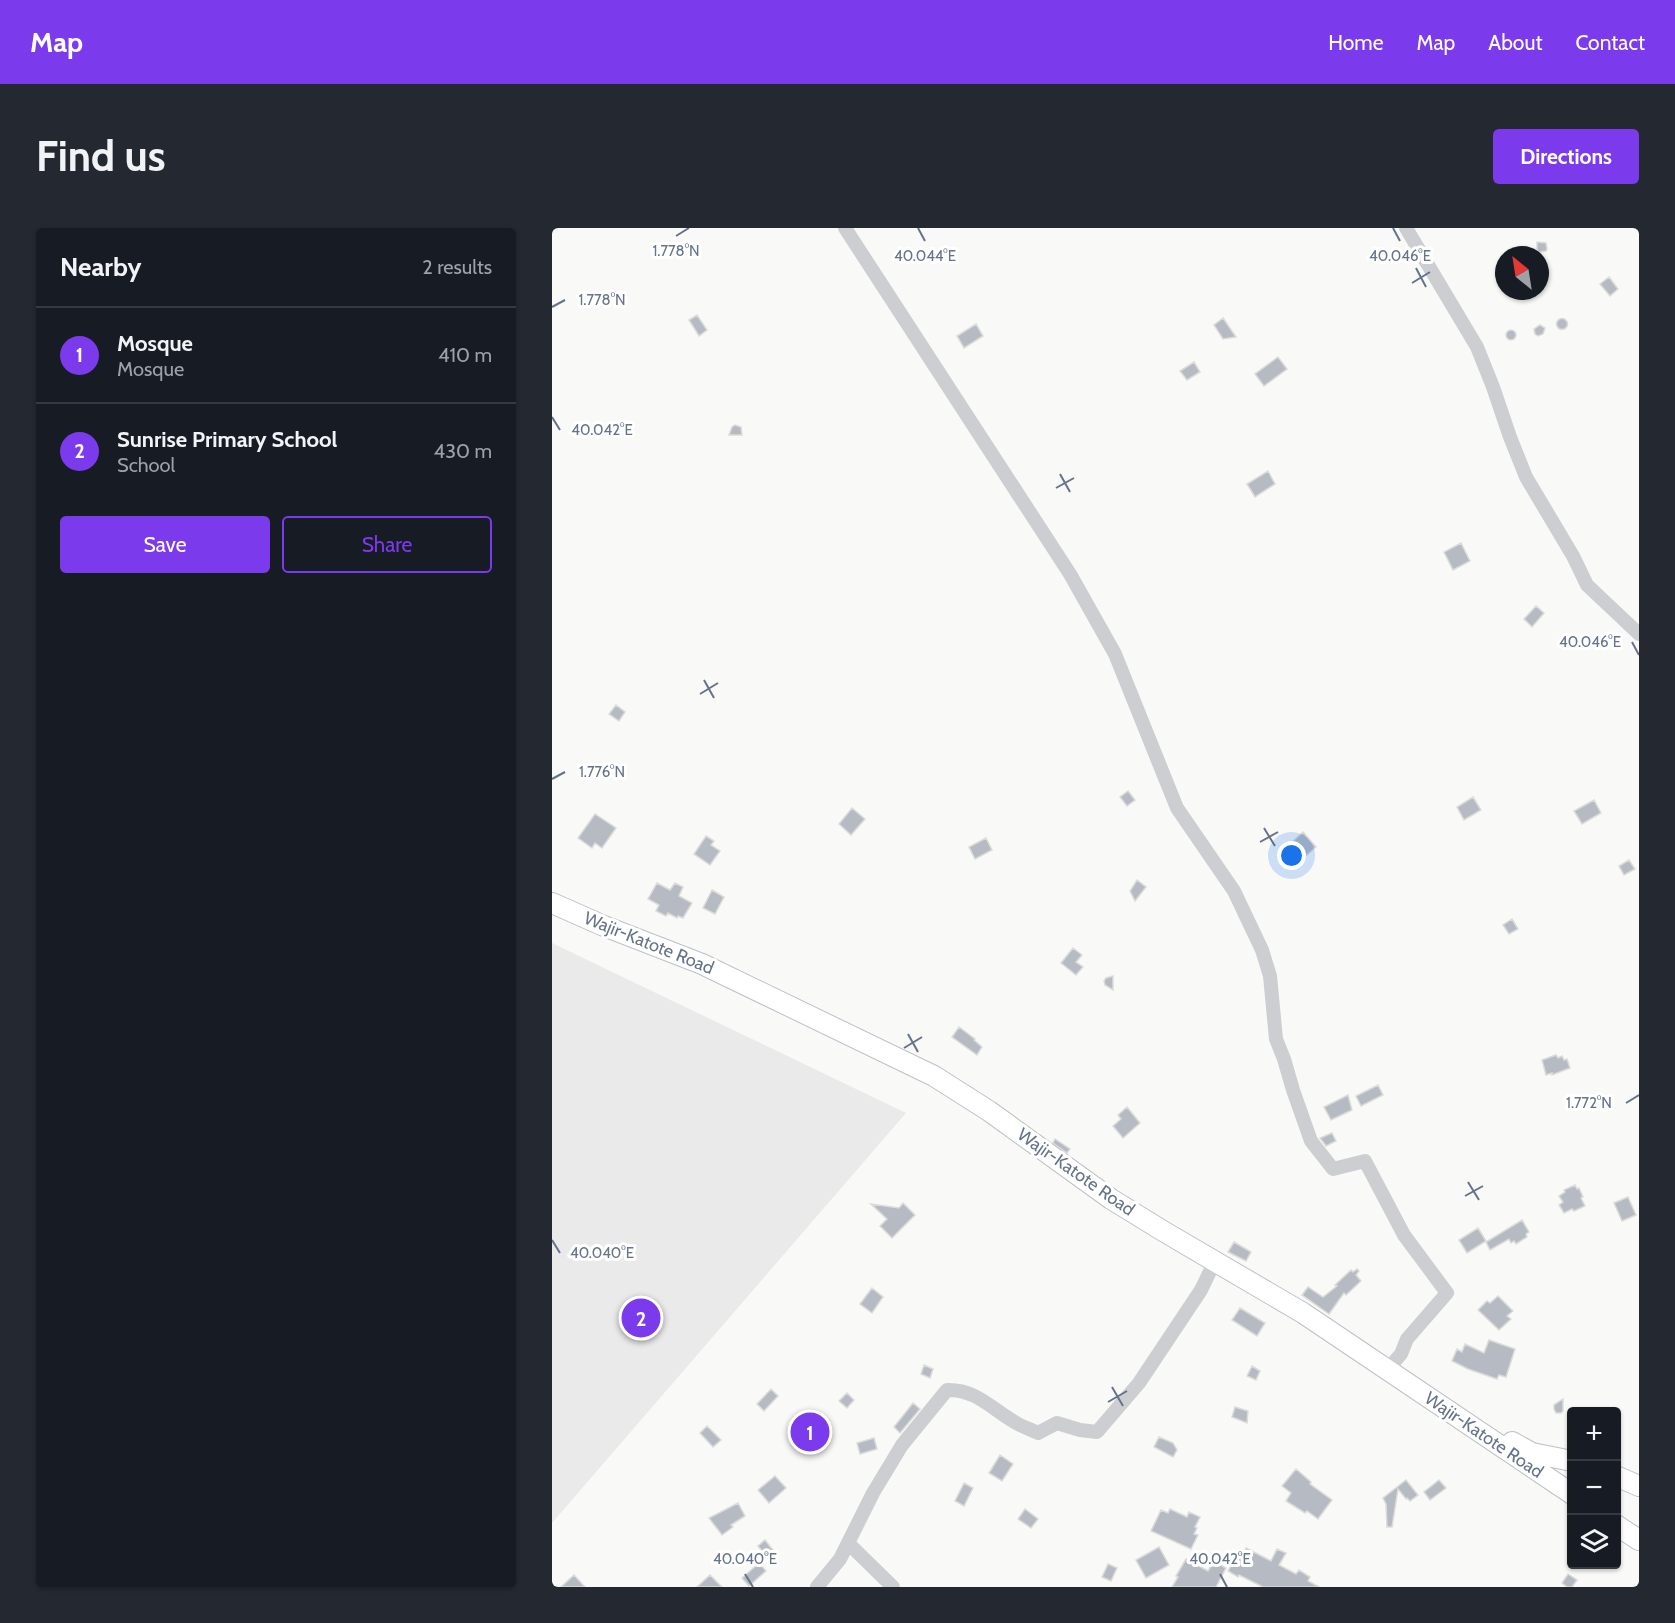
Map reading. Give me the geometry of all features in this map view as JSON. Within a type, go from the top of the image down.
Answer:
[{"type":"street","points":[[845,228],[1070,574],[1115,654],[1177,808],[1234,891],[1262,950],[1270,976],[1276,1040],[1311,1141],[1333,1169],[1365,1161],[1404,1235],[1447,1293],[1407,1339],[1401,1354],[1388,1369]]},
{"type":"street","points":[[1406,228],[1477,347],[1526,477],[1573,556],[1587,585],[1639,634]]},
{"type":"street","name":"Wajir-Katote Road","points":[[552,903],[702,964],[934,1076],[989,1111],[1111,1199],[1304,1313],[1567,1491]]},
{"type":"street","points":[[817,1587],[840,1559],[873,1493],[902,1445],[946,1390],[959,1389],[974,1395],[1019,1425],[1038,1433],[1057,1423],[1097,1432],[1139,1383],[1201,1290],[1215,1262]]},
{"type":"street","points":[[1451,1412],[1532,1453],[1567,1460]]},
{"type":"street","points":[[1621,1478],[1639,1486]]},
{"type":"street","points":[[1621,1528],[1639,1540]]},
{"type":"street","points":[[848,1543],[893,1587]]},
{"type":"shaded area","points":[[552,943],[906,1113],[552,1523]]},
{"type":"building","points":[[1537,242],[1546,243],[1546,246],[1537,246]]},
{"type":"building","points":[[1609,277],[1618,289],[1610,296],[1600,284]]},
{"type":"building","points":[[697,315],[707,330],[699,336],[689,320]]},
{"type":"building","points":[[1223,318],[1236,337],[1223,339],[1214,325]]},
{"type":"building","points":[[1562,319],[1566,320],[1566,328],[1562,329],[1558,328],[1557,324],[1558,320]]},
{"type":"building","points":[[976,324],[983,336],[964,348],[957,336]]},
{"type":"building","points":[[1540,325],[1545,328],[1543,334],[1538,336],[1534,329]]},
{"type":"building","points":[[1511,330],[1515,331],[1515,339],[1511,340],[1507,339],[1506,335],[1507,331]]},
{"type":"building","points":[[1278,357],[1287,369],[1264,386],[1255,374]]},
{"type":"building","points":[[1194,362],[1200,372],[1187,380],[1180,371]]},
{"type":"building","points":[[735,425],[741,427],[742,435],[729,435]]},
{"type":"building","points":[[1268,471],[1275,484],[1255,497],[1247,484]]},
{"type":"building","points":[[1461,543],[1470,561],[1453,570],[1444,552]]},
{"type":"building","points":[[1536,606],[1544,613],[1532,627],[1524,619]]},
{"type":"building","points":[[616,705],[625,712],[619,721],[609,714]]},
{"type":"building","points":[[1128,791],[1135,800],[1127,806],[1120,797]]},
{"type":"building","points":[[1473,797],[1481,810],[1464,820],[1457,807]]},
{"type":"building","points":[[1594,800],[1601,813],[1582,824],[1574,811]]},
{"type":"building","points":[[852,808],[865,819],[851,835],[839,824]]},
{"type":"building","points":[[595,814],[616,828],[602,848],[595,843],[592,848],[578,838]]},
{"type":"building","points":[[1303,832],[1316,847],[1300,861],[1292,852],[1295,849],[1290,844]]},
{"type":"building","points":[[706,836],[714,841],[711,845],[720,851],[710,865],[694,854]]},
{"type":"building","points":[[986,838],[992,850],[975,859],[969,847]]},
{"type":"building","points":[[1629,860],[1635,869],[1624,875],[1619,866]]},
{"type":"building","points":[[1137,880],[1146,887],[1135,901],[1130,891]]},
{"type":"building","points":[[657,883],[670,890],[675,883],[683,887],[679,896],[692,903],[683,918],[678,916],[677,918],[668,913],[666,916],[656,911],[659,905],[648,899]]},
{"type":"building","points":[[712,890],[724,897],[715,914],[703,908]]},
{"type":"building","points":[[1512,919],[1518,929],[1509,934],[1503,925]]},
{"type":"building","points":[[1073,948],[1082,955],[1076,962],[1083,967],[1076,975],[1061,963]]},
{"type":"building","points":[[1113,976],[1113,990],[1105,985],[1104,981]]},
{"type":"building","points":[[959,1027],[982,1047],[977,1055],[952,1037]]},
{"type":"building","points":[[1556,1055],[1558,1058],[1562,1056],[1564,1060],[1567,1059],[1570,1068],[1546,1075],[1542,1060]]},
{"type":"building","points":[[1378,1085],[1383,1095],[1361,1106],[1356,1096]]},
{"type":"building","points":[[1348,1095],[1352,1110],[1331,1120],[1324,1107]]},
{"type":"building","points":[[1127,1107],[1140,1123],[1123,1138],[1113,1126],[1121,1119],[1118,1115]]},
{"type":"building","points":[[1332,1133],[1336,1141],[1326,1146],[1320,1138]]},
{"type":"building","points":[[1055,1139],[1070,1149],[1067,1153],[1053,1143]]},
{"type":"building","points":[[1575,1185],[1577,1189],[1579,1188],[1585,1206],[1564,1213],[1559,1205],[1563,1202],[1559,1196],[1565,1192],[1564,1190]]},
{"type":"building","points":[[1628,1197],[1636,1215],[1622,1221],[1614,1203]]},
{"type":"building","points":[[903,1203],[915,1215],[892,1238],[880,1226],[887,1219],[871,1204],[899,1208]]},
{"type":"building","points":[[1522,1220],[1529,1232],[1526,1234],[1527,1237],[1516,1244],[1514,1241],[1511,1243],[1509,1239],[1490,1250],[1486,1242]]},
{"type":"building","points":[[1478,1228],[1486,1241],[1467,1253],[1459,1240]]},
{"type":"building","points":[[1234,1242],[1251,1252],[1246,1261],[1228,1252]]},
{"type":"building","points":[[1357,1269],[1359,1271],[1356,1275],[1361,1281],[1346,1295],[1344,1293],[1329,1314],[1302,1295],[1308,1287],[1323,1297],[1351,1270],[1353,1272]]},
{"type":"building","points":[[872,1288],[883,1297],[872,1313],[860,1304]]},
{"type":"building","points":[[1498,1296],[1513,1311],[1507,1316],[1511,1319],[1499,1330],[1478,1310],[1487,1301],[1490,1303]]},
{"type":"building","points":[[1240,1308],[1265,1323],[1257,1336],[1232,1320]]},
{"type":"building","points":[[1489,1340],[1515,1349],[1506,1377],[1499,1375],[1497,1379],[1452,1361],[1457,1349],[1462,1352],[1465,1344],[1484,1353]]},
{"type":"building","points":[[924,1365],[933,1369],[930,1378],[921,1374]]},
{"type":"building","points":[[1252,1366],[1260,1371],[1256,1380],[1247,1376]]},
{"type":"building","points":[[771,1389],[778,1396],[764,1411],[757,1404]]},
{"type":"building","points":[[847,1393],[854,1400],[847,1408],[839,1401]]},
{"type":"building","points":[[1563,1399],[1563,1411],[1556,1413],[1554,1405]]},
{"type":"building","points":[[913,1403],[920,1409],[900,1433],[894,1427]]},
{"type":"building","points":[[1235,1407],[1248,1411],[1247,1423],[1232,1417]]},
{"type":"building","points":[[818,1416],[825,1438],[813,1444],[803,1424]]},
{"type":"building","points":[[707,1426],[721,1440],[713,1447],[700,1433]]},
{"type":"building","points":[[1159,1437],[1173,1443],[1177,1450],[1173,1457],[1154,1447]]},
{"type":"building","points":[[874,1438],[877,1449],[860,1454],[857,1443]]},
{"type":"building","points":[[1000,1455],[1013,1464],[1002,1481],[989,1473]]},
{"type":"building","points":[[1296,1469],[1311,1482],[1310,1484],[1332,1500],[1318,1519],[1286,1501],[1291,1493],[1282,1486]]},
{"type":"building","points":[[775,1476],[786,1488],[769,1503],[758,1490]]},
{"type":"building","points":[[1406,1480],[1418,1495],[1410,1501],[1398,1489],[1392,1527],[1387,1527],[1386,1504],[1383,1498]]},
{"type":"building","points":[[1439,1480],[1446,1488],[1430,1500],[1424,1492]]},
{"type":"building","points":[[964,1483],[973,1488],[964,1506],[955,1501]]},
{"type":"building","points":[[738,1503],[745,1516],[731,1525],[733,1527],[722,1535],[709,1518]]},
{"type":"building","points":[[1025,1509],[1038,1519],[1031,1528],[1018,1519]]},
{"type":"building","points":[[1170,1509],[1187,1517],[1189,1512],[1200,1517],[1194,1534],[1198,1535],[1191,1549],[1151,1531],[1161,1510],[1168,1513]]},
{"type":"building","points":[[765,1540],[776,1554],[769,1560],[758,1546]]},
{"type":"building","points":[[1159,1547],[1169,1565],[1146,1578],[1136,1560]]},
{"type":"building","points":[[1246,1548],[1271,1561],[1277,1549],[1286,1553],[1279,1565],[1296,1574],[1299,1570],[1310,1577],[1308,1581],[1319,1587],[1263,1587],[1239,1575],[1238,1577],[1228,1571],[1240,1549],[1245,1552]]},
{"type":"building","points":[[1186,1559],[1208,1571],[1214,1561],[1226,1568],[1216,1587],[1172,1587]]},
{"type":"building","points":[[759,1563],[766,1571],[749,1586],[742,1578]]},
{"type":"building","points":[[1108,1564],[1117,1568],[1111,1581],[1102,1577]]},
{"type":"building","points":[[1568,1574],[1577,1580],[1572,1587],[1567,1587],[1562,1583]]},
{"type":"building","points":[[574,1575],[585,1587],[561,1587]]},
{"type":"building","points":[[710,1575],[722,1587],[697,1587]]},
{"type":"place","name":"Sunrise Primary School","points":[[641,1318]]},
{"type":"place","name":"Mosque","points":[[810,1432]]}]
